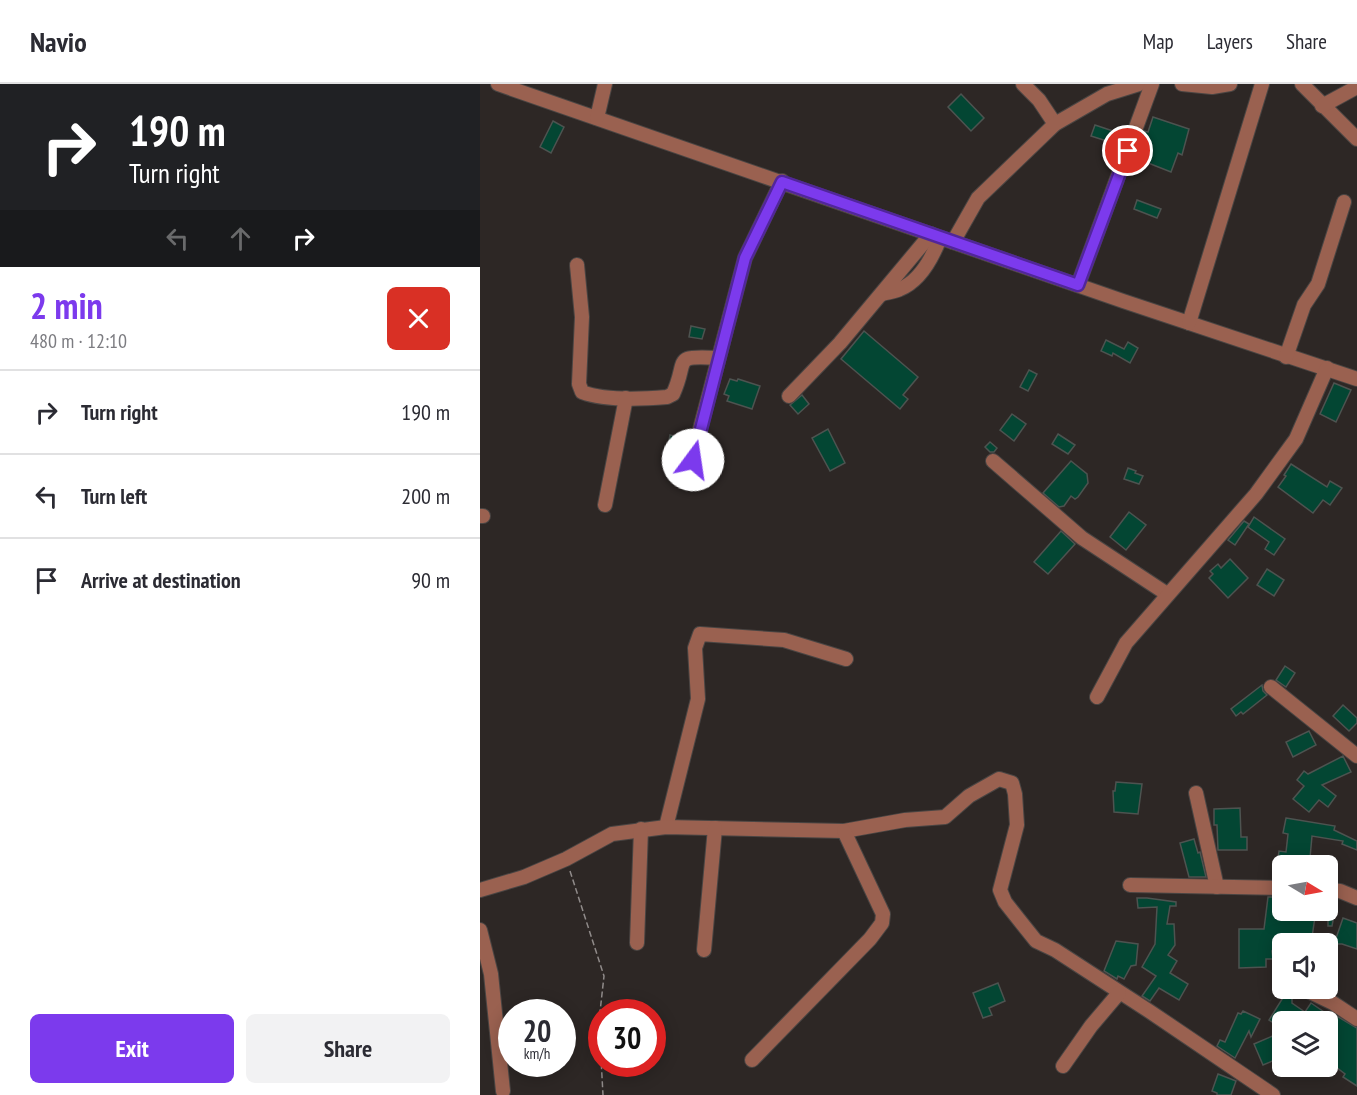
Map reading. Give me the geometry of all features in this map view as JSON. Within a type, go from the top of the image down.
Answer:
[{"type":"street","points":[[498,84],[1189,324],[1357,379]]},
{"type":"street","points":[[597,118],[605,84]]},
{"type":"street","points":[[1023,84],[1039,100],[1055,124]]},
{"type":"street","points":[[789,396],[840,343],[882,294],[902,289],[916,278],[933,256],[941,238],[978,198],[1055,124],[1107,94],[1139,84]]},
{"type":"street","points":[[1078,285],[1152,84]]},
{"type":"street","points":[[1182,84],[1212,87],[1230,84]]},
{"type":"street","points":[[1189,324],[1262,84]]},
{"type":"street","points":[[1302,84],[1357,139]]},
{"type":"street","points":[[1322,106],[1357,87]]},
{"type":"street","points":[[693,460],[745,258],[782,182]]},
{"type":"street","points":[[1287,357],[1304,305],[1318,284],[1344,202]]},
{"type":"street","points":[[577,265],[582,317],[579,384],[582,392],[590,395],[626,398],[667,398],[673,394],[685,359],[691,356],[718,358]]},
{"type":"street","points":[[1097,697],[1126,643],[1256,494],[1296,439],[1327,368]]},
{"type":"street","points":[[605,505],[626,398]]},
{"type":"street","points":[[993,461],[1082,538],[1167,594]]},
{"type":"street","points":[[666,827],[698,699],[695,648],[700,634],[784,640],[846,659]]},
{"type":"street","points":[[1271,687],[1357,756]]},
{"type":"street","points":[[480,890],[524,877],[566,859],[612,834],[666,827],[844,831],[904,820],[945,817],[969,796],[999,779],[1012,783],[1017,825],[1000,890],[1005,902],[1036,941],[1055,950],[1149,1011],[1273,1095]]},
{"type":"street","points":[[1196,793],[1217,887]]},
{"type":"street","points":[[704,950],[716,828]]},
{"type":"street","points":[[637,943],[641,830]]},
{"type":"street","points":[[752,1060],[870,939],[882,923],[883,914],[844,831]]},
{"type":"street","points":[[1131,885],[1272,888]]},
{"type":"street","points":[[1338,891],[1357,898]]},
{"type":"street","points":[[480,930],[491,974],[503,1091]]},
{"type":"street","points":[[1063,1066],[1091,1026],[1119,993]]},
{"type":"street","points":[[1325,999],[1357,1019]]},
{"type":"path","points":[[566,859],[604,976],[599,1021],[603,1095]]},
{"type":"building","points":[[961,94],[984,118],[971,131],[948,107]]},
{"type":"building","points":[[1153,117],[1189,129],[1182,155],[1178,153],[1171,172],[1138,159],[1144,143],[1140,141],[1144,131],[1148,132]]},
{"type":"building","points":[[553,121],[564,127],[551,153],[540,147]]},
{"type":"building","points":[[1095,125],[1116,132],[1113,143],[1091,136]]},
{"type":"building","points":[[1137,200],[1161,209],[1157,218],[1134,209]]},
{"type":"building","points":[[691,326],[705,329],[702,339],[689,337]]},
{"type":"building","points":[[864,331],[918,377],[903,395],[908,399],[900,409],[841,359]]},
{"type":"building","points":[[1106,340],[1124,349],[1128,342],[1138,348],[1130,363],[1113,353],[1112,356],[1101,351]]},
{"type":"building","points":[[1029,370],[1037,374],[1028,391],[1020,387]]},
{"type":"building","points":[[730,379],[737,381],[738,379],[760,386],[752,409],[727,401],[729,396],[724,394]]},
{"type":"building","points":[[1334,383],[1351,390],[1336,422],[1320,414]]},
{"type":"building","points":[[802,395],[809,404],[798,414],[790,405]]},
{"type":"building","points":[[1012,414],[1026,424],[1014,441],[1000,430]]},
{"type":"building","points":[[828,429],[845,463],[830,471],[812,438]]},
{"type":"building","points":[[1058,434],[1075,445],[1068,454],[1052,444]]},
{"type":"building","points":[[670,435],[688,439],[683,460],[666,456]]},
{"type":"building","points":[[990,442],[997,448],[994,452],[990,452],[985,447]]},
{"type":"building","points":[[1071,461],[1087,474],[1088,483],[1078,497],[1075,499],[1071,496],[1064,506],[1059,507],[1043,493]]},
{"type":"building","points":[[1291,464],[1327,487],[1330,481],[1342,488],[1330,505],[1323,500],[1313,513],[1278,487]]},
{"type":"building","points":[[1128,468],[1143,476],[1139,484],[1124,479]]},
{"type":"building","points":[[1129,512],[1146,525],[1126,550],[1110,537]]},
{"type":"building","points":[[1254,517],[1285,539],[1274,555],[1265,549],[1269,542],[1248,527]]},
{"type":"building","points":[[1244,521],[1249,524],[1235,545],[1228,540]]},
{"type":"building","points":[[1061,531],[1075,544],[1048,574],[1034,562]]},
{"type":"building","points":[[1230,559],[1248,578],[1228,598],[1209,578],[1213,574],[1210,571],[1218,564],[1221,568]]},
{"type":"building","points":[[1267,569],[1284,580],[1274,596],[1257,585]]},
{"type":"building","points":[[1285,666],[1295,673],[1286,687],[1276,680]]},
{"type":"building","points":[[1262,685],[1267,695],[1243,714],[1241,712],[1236,716],[1231,709]]},
{"type":"building","points":[[1343,705],[1357,718],[1357,723],[1349,731],[1333,716]]},
{"type":"building","points":[[1309,731],[1316,745],[1293,757],[1286,742]]},
{"type":"building","points":[[1343,756],[1351,772],[1322,785],[1336,796],[1328,807],[1319,800],[1309,812],[1293,799],[1304,786],[1297,780],[1304,771],[1308,774]]},
{"type":"building","points":[[1116,782],[1142,784],[1138,814],[1114,812],[1113,791],[1115,791]]},
{"type":"building","points":[[1240,808],[1241,837],[1247,837],[1247,850],[1218,850],[1214,809]]},
{"type":"building","points":[[1286,818],[1335,826],[1334,830],[1357,841],[1357,850],[1342,844],[1343,841],[1312,836],[1310,855],[1278,855],[1279,851],[1286,852],[1288,834],[1283,833]]},
{"type":"building","points":[[1194,839],[1198,853],[1200,852],[1206,877],[1189,877],[1180,843]]},
{"type":"building","points":[[1268,897],[1272,897],[1272,921],[1314,921],[1313,933],[1272,933],[1272,959],[1266,959],[1266,967],[1239,968],[1239,929],[1264,929]]},
{"type":"building","points":[[1137,898],[1176,902],[1176,906],[1170,906],[1167,924],[1174,924],[1175,945],[1168,955],[1177,961],[1170,973],[1188,984],[1179,1000],[1159,988],[1150,1001],[1142,996],[1156,976],[1142,967],[1155,944],[1157,907],[1138,908]]},
{"type":"building","points":[[1343,918],[1357,923],[1357,949],[1338,944],[1338,933]]},
{"type":"building","points":[[1116,941],[1138,944],[1136,965],[1131,966],[1124,979],[1118,976],[1117,979],[1104,971]]},
{"type":"building","points":[[998,983],[1005,1001],[989,1008],[992,1015],[983,1018],[973,993]]},
{"type":"building","points":[[1282,999],[1292,999],[1292,1003],[1304,1011],[1275,1011]]},
{"type":"building","points":[[1311,1003],[1323,1011],[1306,1011]]},
{"type":"building","points":[[1243,1011],[1260,1019],[1251,1037],[1249,1031],[1235,1058],[1217,1046],[1220,1040],[1225,1042],[1238,1013],[1241,1014]]},
{"type":"building","points":[[1338,1017],[1357,1028],[1357,1086],[1343,1077],[1345,1074],[1338,1069]]},
{"type":"building","points":[[1272,1036],[1272,1061],[1263,1065],[1254,1044]]},
{"type":"building","points":[[1218,1074],[1236,1081],[1231,1095],[1217,1095],[1212,1091]]},
{"type":"route","points":[[693,460],[745,258],[782,182],[1078,285],[1128,151]]}]
